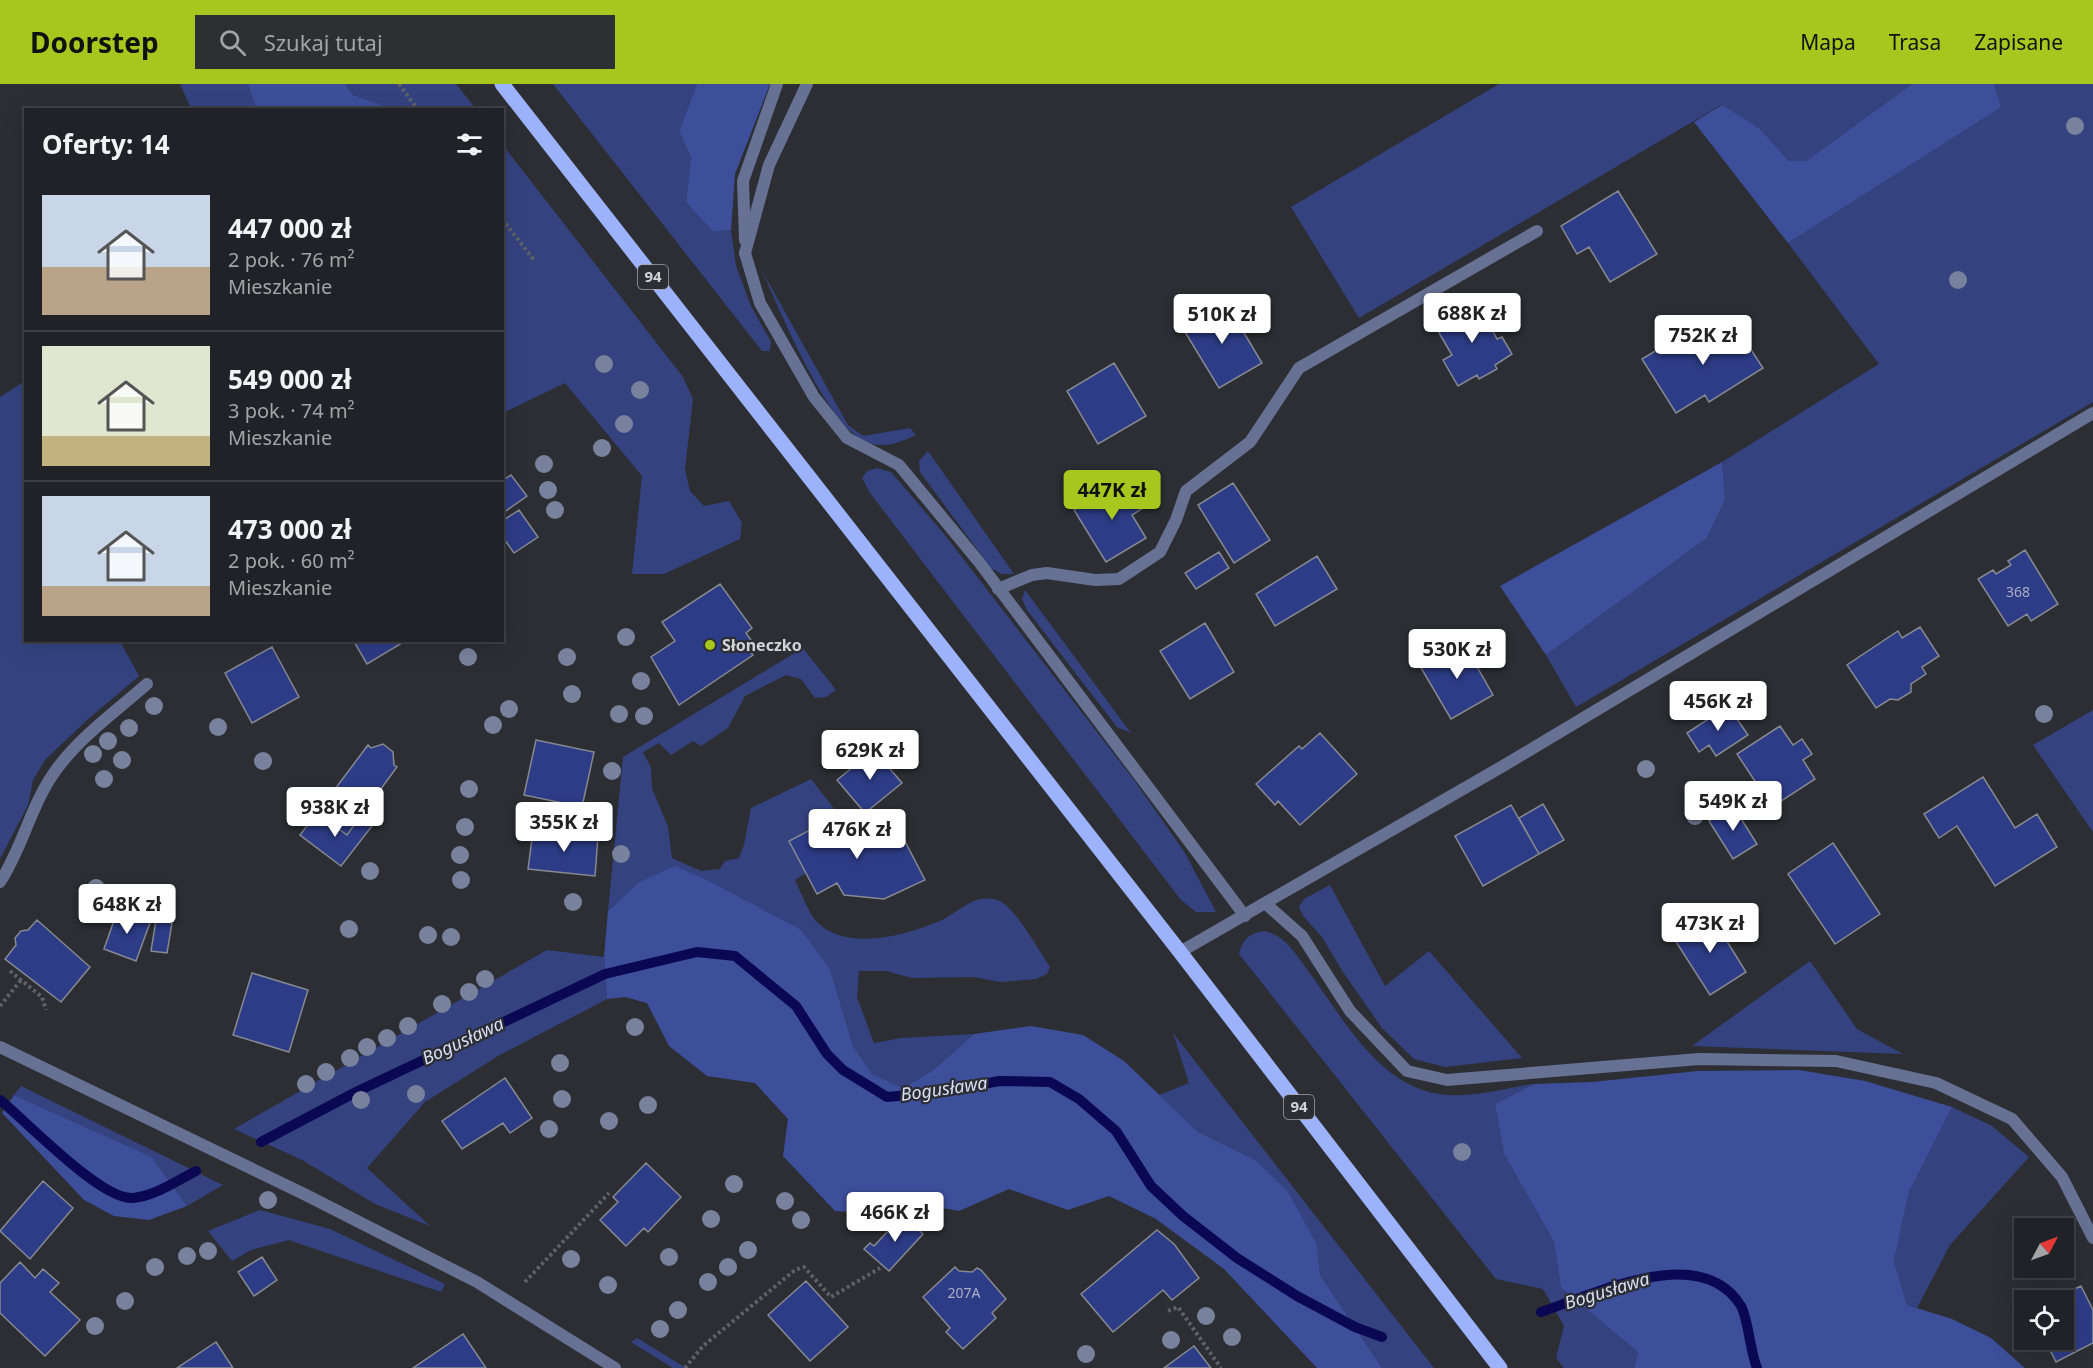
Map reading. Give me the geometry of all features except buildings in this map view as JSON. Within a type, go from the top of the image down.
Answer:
[{"type":"main road","name":"94","points":[[501,84],[1180,952],[1500,1368]]},
{"type":"street","points":[[777,84],[743,181],[745,253],[760,303],[814,397],[847,438],[899,465],[998,589],[1245,916]]},
{"type":"street","points":[[745,253],[769,165],[807,84]]},
{"type":"street","points":[[998,589],[1032,575],[1047,573],[1095,580],[1119,579],[1160,552],[1176,520],[1186,491],[1250,442],[1299,368],[1537,231]]},
{"type":"street","points":[[1180,952],[1503,766],[2093,413]]},
{"type":"street","points":[[0,882],[39,799],[56,770],[80,743],[147,684]]},
{"type":"street","points":[[1266,904],[1302,936],[1350,1011],[1407,1071],[1447,1080],[1699,1059],[1836,1061],[1936,1083],[2012,1119],[2062,1177],[2093,1238]]},
{"type":"street","points":[[0,1047],[304,1194],[477,1282],[615,1368]]},
{"type":"path","points":[[399,84],[417,108]]},
{"type":"path","points":[[504,222],[534,260]]},
{"type":"path","points":[[10,971],[42,997],[46,1010]]},
{"type":"path","points":[[0,1006],[21,980]]},
{"type":"path","points":[[525,1283],[609,1193]]},
{"type":"path","points":[[685,1368],[703,1346],[795,1270],[804,1267],[831,1296],[880,1268]]},
{"type":"path","points":[[1168,1311],[1178,1307],[1221,1368]]},
{"type":"shaded area","points":[[180,84],[248,84],[256,108],[191,108]]},
{"type":"shaded area","points":[[248,84],[345,84],[353,95],[382,105],[383,108],[256,108]]},
{"type":"shaded area","points":[[345,84],[456,84],[475,108],[382,108],[381,105],[353,95]]},
{"type":"shaded area","points":[[553,84],[697,84],[679,131],[691,157],[686,202],[713,232],[731,230],[736,266],[751,306],[771,342],[770,351],[762,351]]},
{"type":"shaded area","points":[[697,84],[770,84],[735,174],[731,230],[713,232],[686,202],[691,157],[679,131]]},
{"type":"shaded area","points":[[1499,84],[1912,84],[1806,161],[1789,161],[1759,128],[1721,105],[1359,318],[1291,207]]},
{"type":"shaded area","points":[[1912,84],[1994,84],[2001,107],[1788,243],[1694,122],[1722,105],[1759,128],[1789,161],[1806,161]]},
{"type":"shaded area","points":[[1994,84],[2093,84],[2093,402],[1576,707],[1546,655],[1707,538],[1725,500],[1722,462],[1879,364],[1788,243],[2000,107]]},
{"type":"shaded area","points":[[504,147],[683,377],[693,399],[685,469],[690,491],[704,506],[729,501],[742,523],[740,539],[664,574],[632,574],[642,476],[565,383],[504,413]]},
{"type":"shaded area","points":[[761,269],[848,425],[863,436],[910,428],[916,435],[895,443],[872,444],[856,436],[839,418],[823,395],[793,340]]},
{"type":"shaded area","points":[[24,382],[24,642],[121,642],[139,676],[87,720],[45,760],[33,780],[28,805],[0,859],[0,397]]},
{"type":"shaded area","points":[[928,451],[1014,574],[1002,574],[991,568],[920,472],[919,461]]},
{"type":"shaded area","points":[[1722,462],[1725,500],[1707,538],[1546,655],[1500,586]]},
{"type":"shaded area","points":[[877,468],[891,472],[944,534],[1134,780],[1185,853],[1216,912],[1196,912],[1181,900],[870,493],[862,478],[867,471]]},
{"type":"shaded area","points":[[1025,590],[1131,733],[1117,727],[1027,610],[1022,599]]},
{"type":"shaded area","points":[[803,648],[836,690],[826,697],[815,698],[801,679],[786,675],[745,696],[728,728],[701,746],[693,741],[671,755],[659,743],[643,752],[651,768],[652,788],[668,827],[672,858],[701,871],[720,869],[725,861],[739,858],[744,845],[751,808],[811,779],[839,815],[806,873],[795,880],[813,917],[828,931],[860,939],[895,935],[928,926],[969,903],[984,898],[1000,901],[1020,921],[1050,967],[1047,974],[1036,979],[1001,982],[973,977],[912,978],[886,971],[859,971],[857,997],[874,1043],[901,1038],[974,1034],[932,1071],[903,1088],[872,1074],[853,1046],[830,969],[745,900],[715,884],[638,883],[608,911],[623,757]]},
{"type":"shaded area","points":[[2093,710],[2093,832],[2033,745]]},
{"type":"shaded area","points":[[675,866],[715,884],[801,930],[830,969],[853,1046],[872,1074],[903,1088],[932,1071],[974,1034],[1031,1026],[1083,1035],[1124,1061],[1198,1132],[1254,1159],[1288,1192],[1317,1245],[1320,1275],[1382,1368],[1317,1368],[1224,1269],[1156,1219],[1109,1196],[1068,1210],[1009,1189],[959,1211],[910,1202],[878,1214],[835,1211],[783,1156],[788,1119],[755,1083],[707,1076],[669,1046],[647,1003],[625,997],[607,999],[604,957],[608,911],[638,883]]},
{"type":"shaded area","points":[[1330,885],[1385,986],[1429,951],[1522,1058],[1445,1067],[1414,1059],[1382,1028],[1322,937],[1304,917],[1299,907],[1304,899]]},
{"type":"shaded area","points":[[1263,931],[1277,936],[1288,945],[1365,1048],[1382,1066],[1401,1080],[1423,1090],[1447,1095],[1480,1093],[1534,1084],[1495,1104],[1504,1154],[1554,1242],[1561,1288],[1638,1352],[1634,1368],[1564,1368],[1556,1358],[1564,1326],[1543,1289],[1496,1279],[1239,954],[1247,938]]},
{"type":"shaded area","points":[[547,950],[604,957],[607,999],[498,1056],[425,1102],[367,1168],[430,1226],[375,1204],[302,1160],[234,1129]]},
{"type":"shaded area","points":[[1810,961],[1857,1029],[1903,1054],[1692,1046]]},
{"type":"shaded area","points":[[1173,1033],[1434,1368],[1382,1368],[1320,1275],[1317,1245],[1254,1159],[1198,1132],[1159,1095],[1189,1083]]},
{"type":"shaded area","points":[[1799,1070],[1865,1081],[1952,1107],[1909,1192],[1894,1261],[1907,1305],[1952,1319],[1991,1338],[2025,1368],[1634,1368],[1638,1352],[1561,1288],[1554,1242],[1504,1154],[1495,1104],[1534,1084],[1592,1082],[1698,1071]]},
{"type":"shaded area","points":[[21,1086],[223,1185],[187,1206],[152,1157],[14,1095]]},
{"type":"shaded area","points":[[14,1095],[152,1157],[187,1206],[149,1220],[114,1216],[84,1200],[2,1113]]},
{"type":"shaded area","points":[[1952,1107],[1992,1126],[2029,1157],[1950,1245],[1917,1308],[1907,1305],[1894,1261],[1909,1192]]},
{"type":"shaded area","points":[[260,1210],[330,1229],[445,1284],[441,1292],[289,1240],[251,1250],[232,1261],[208,1231]]},
{"type":"shaded area","points":[[637,1338],[686,1368],[673,1368],[631,1342]]},
{"type":"waterway","name":"Bogusława","points":[[261,1142],[356,1092],[605,974],[697,952],[735,956],[796,1006],[827,1054],[843,1070],[887,1097],[943,1092],[999,1081],[1050,1082],[1079,1099],[1116,1131],[1151,1186],[1183,1216],[1237,1258],[1297,1296],[1355,1327],[1382,1337]]},
{"type":"waterway","name":"Bogusława","points":[[0,1100],[64,1158],[118,1195],[132,1198],[149,1195],[196,1171]]},
{"type":"waterway","name":"Bogusława","points":[[1541,1312],[1589,1294],[1646,1278],[1674,1275],[1700,1277],[1723,1287],[1741,1306],[1757,1368]]},
{"type":"place","name":"Słoneczko","points":[[710,645]]}]
